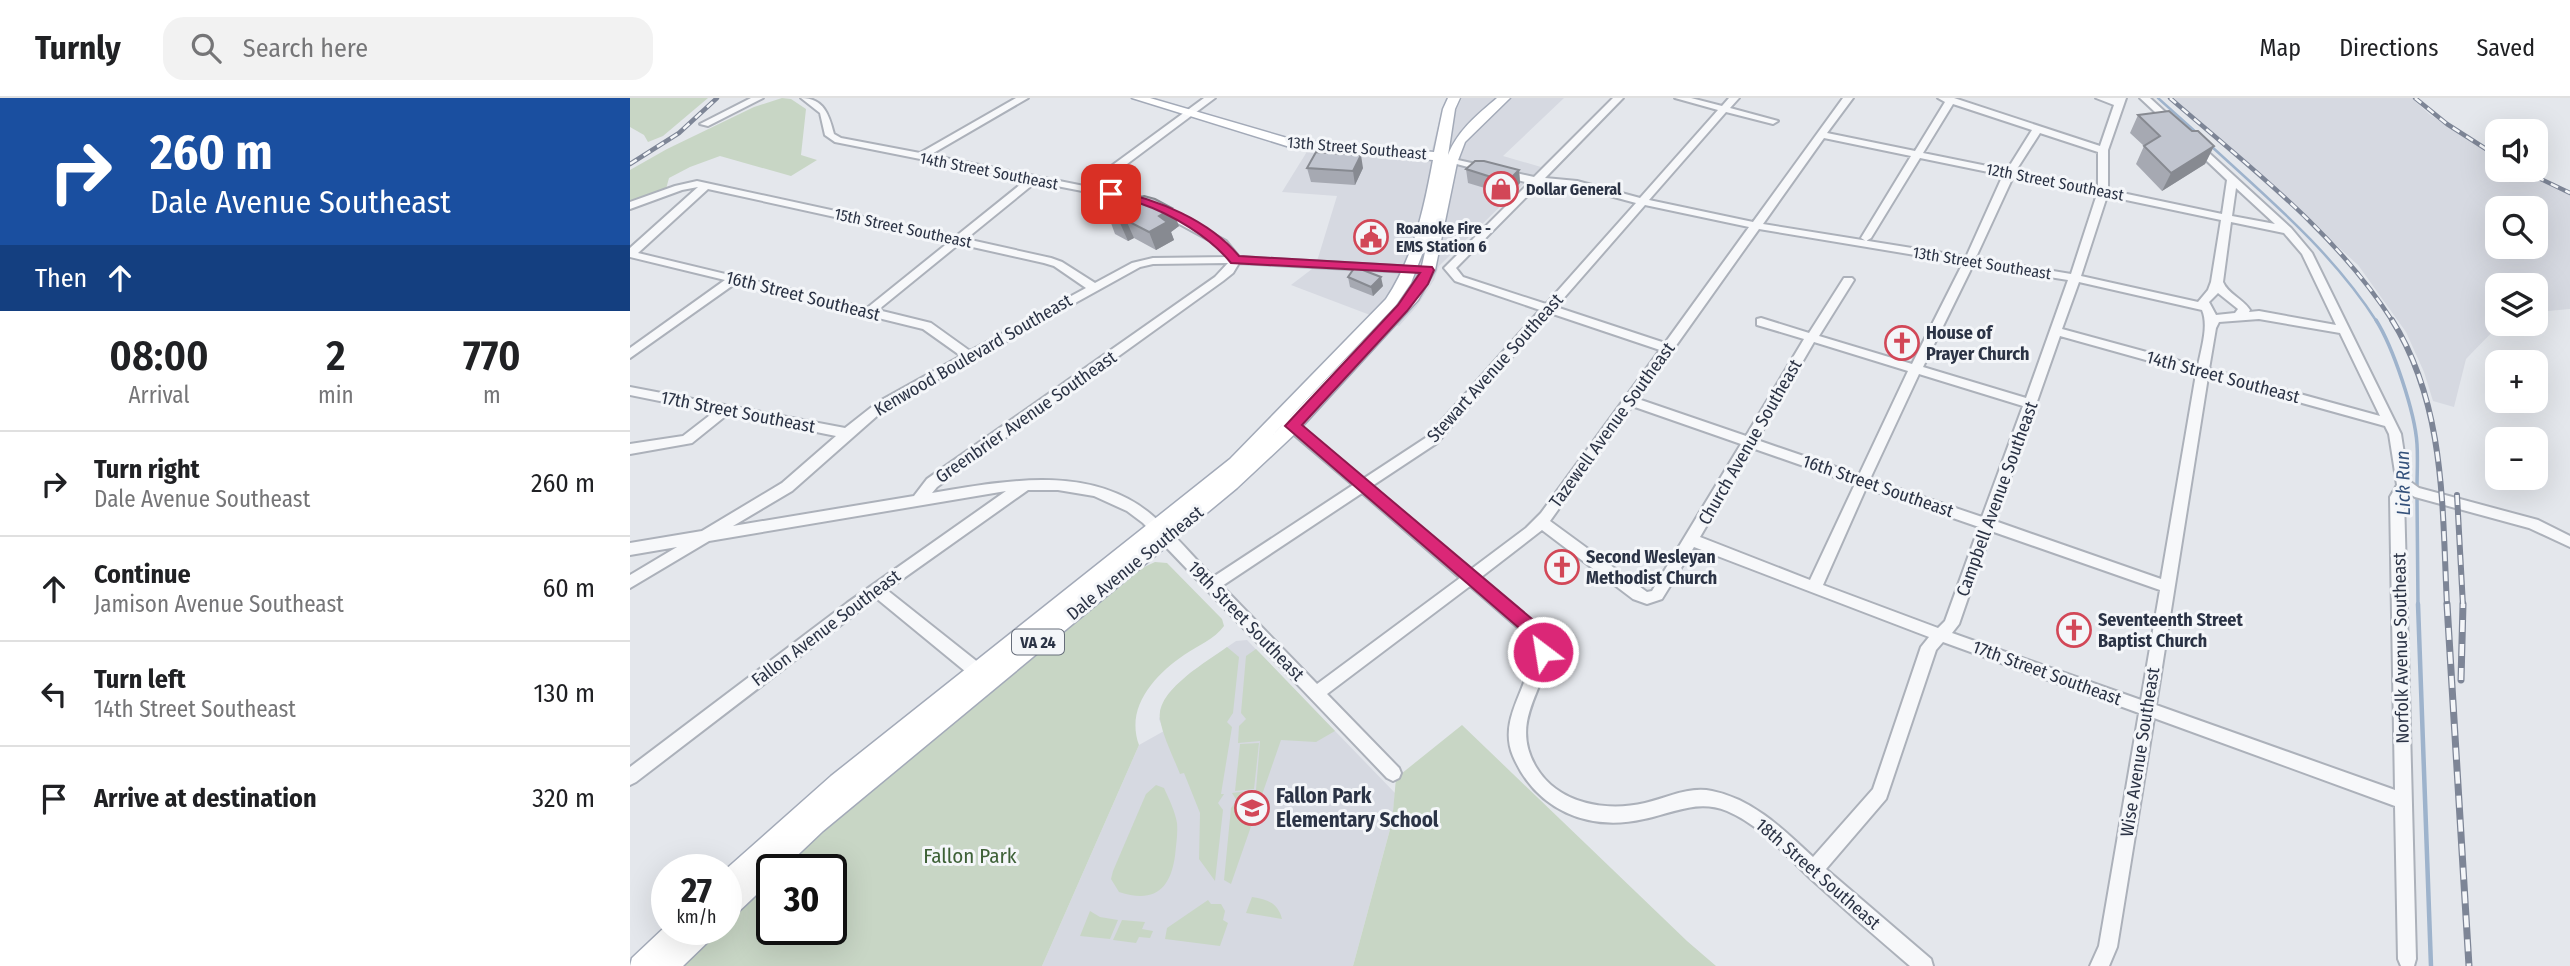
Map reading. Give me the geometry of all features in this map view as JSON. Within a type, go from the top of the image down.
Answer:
[{"type":"main road","name":"13th Street Southeast","points":[[1138,98],[1193,111],[1293,144],[1446,154]]},
{"type":"main road","name":"13th Street Southeast","points":[[1166,98],[1193,111]]},
{"type":"main road","name":"VA 24","points":[[1420,269],[1443,200],[1454,98]]},
{"type":"main road","name":"VA 24","points":[[1420,269],[1418,254],[1446,154],[1504,98]]},
{"type":"main road","points":[[1443,200],[1452,190],[1459,171],[1484,167]]},
{"type":"main road","name":"Dale Avenue Southeast","points":[[742,869],[799,816],[984,676],[1161,533],[1253,465],[1287,421],[1413,297],[1420,269]]},
{"type":"main road","name":"Dale Avenue Southeast","points":[[742,893],[815,824],[984,676]]},
{"type":"main road","points":[[640,966],[662,945]]},
{"type":"main road","points":[[667,966],[689,945]]},
{"type":"street","points":[[705,124],[758,98]]},
{"type":"street","name":"14th Street Southeast","points":[[806,98],[824,112],[828,131],[833,138],[1150,203],[1222,243],[1236,260]]},
{"type":"street","points":[[920,157],[1023,98]]},
{"type":"street","points":[[1085,190],[1210,98]]},
{"type":"street","points":[[1619,98],[1452,264],[1454,276],[1667,348]]},
{"type":"street","points":[[1680,98],[1773,121]]},
{"type":"street","name":"Stewart Avenue Southeast","points":[[1211,586],[1425,446],[1444,429],[1734,98]]},
{"type":"street","name":"Tazewell Avenue Southeast","points":[[1317,694],[1541,522],[1848,98]]},
{"type":"street","points":[[2101,98],[2120,101]]},
{"type":"street","points":[[2145,98],[2288,230],[2307,253],[2390,423],[2398,447],[2400,478],[2406,487],[2533,524],[2570,542]]},
{"type":"street","points":[[1866,238],[1918,156],[1947,99],[2104,150]]},
{"type":"street","name":"Campbell Avenue Southeast","points":[[1814,870],[1880,793],[1929,647],[1951,624],[2031,404],[2103,192],[2104,150],[2120,101]]},
{"type":"street","points":[[1814,588],[1862,481],[2009,174],[2037,129]]},
{"type":"street","name":"12th Street Southeast","points":[[1821,135],[2288,230]]},
{"type":"street","name":"13th Street Southeast","points":[[1446,154],[1523,179],[1538,178],[1577,184],[1643,203],[1757,226],[2076,275],[2207,302]]},
{"type":"street","name":"13th Street Southeast","points":[[1446,154],[1529,171],[1538,178]]},
{"type":"street","points":[[869,312],[1032,180]]},
{"type":"street","points":[[2207,302],[2217,282],[2232,180]]},
{"type":"street","points":[[630,206],[685,186],[706,186]]},
{"type":"street","points":[[630,254],[706,186]]},
{"type":"street","name":"15th Street Southeast","points":[[706,186],[1055,262],[1093,287]]},
{"type":"street","name":"13th Street Southeast","points":[[1757,226],[1819,230],[1971,258]]},
{"type":"street","name":"16th Street Southeast","points":[[630,254],[931,328],[968,356]]},
{"type":"street","points":[[1236,260],[1420,269]]},
{"type":"street","name":"Kenwood Boulevard Southeast","points":[[630,582],[793,483],[845,433],[882,405],[1093,287],[1144,262],[1236,260]]},
{"type":"street","name":"Greenbrier Avenue Southeast","points":[[918,501],[932,483],[1219,279],[1229,271],[1236,260]]},
{"type":"street","points":[[630,354],[734,279]]},
{"type":"street","name":"Church Avenue Southeast","points":[[1541,522],[1638,595],[1647,598],[1657,595],[1848,281]]},
{"type":"street","points":[[2217,282],[2221,290],[2235,300],[2256,309],[2343,327]]},
{"type":"street","points":[[2207,302],[2235,300]]},
{"type":"street","points":[[2233,317],[2244,310],[2235,300]]},
{"type":"street","points":[[2207,302],[2233,317]]},
{"type":"street","name":"Wise Avenue Southeast","points":[[2099,966],[2108,947],[2210,328],[2207,302]]},
{"type":"street","points":[[2210,328],[2216,319],[2252,314],[2343,327]]},
{"type":"street","points":[[1761,322],[2031,404]]},
{"type":"street","name":"14th Street Southeast","points":[[2056,331],[2390,423]]},
{"type":"street","name":"17th Street Southeast","points":[[630,391],[845,433]]},
{"type":"street","name":"16th Street Southeast","points":[[1630,401],[2166,586]]},
{"type":"street","points":[[630,449],[687,440],[726,409]]},
{"type":"street","name":"18th Street Southeast","points":[[1287,421],[1532,629],[1542,644],[1539,669],[1521,702],[1517,733],[1525,763],[1541,787],[1571,807],[1605,814],[1644,812],[1685,799],[1713,799],[1742,810],[1924,966]]},
{"type":"street","name":"19th Street Southeast","points":[[918,501],[1026,484],[1067,486],[1116,498],[1133,507],[1394,774]]},
{"type":"street","name":"Fallon Avenue Southeast","points":[[630,777],[876,590],[1026,484]]},
{"type":"street","name":"Norfolk Avenue Southeast","points":[[2406,487],[2400,489],[2396,497],[2407,959]]},
{"type":"street","points":[[630,549],[918,501]]},
{"type":"street","name":"17th Street Southeast","points":[[1692,540],[1940,635],[2404,801]]},
{"type":"street","points":[[876,590],[984,676]]},
{"type":"shaded area","points":[[1462,98],[1564,98],[1503,156],[1541,167],[1439,266],[1434,280],[1417,306],[1399,326],[1291,285],[1312,269],[1318,258],[1337,196],[1282,192],[1308,150],[1430,158],[1441,113],[1455,113]]},
{"type":"shaded area","points":[[2174,98],[2412,98],[2429,114],[2485,150],[2485,182],[2545,182],[2570,194],[2570,309],[2548,311],[2548,273],[2485,273],[2485,336],[2488,336],[2466,359],[2454,407],[2433,401],[2424,372],[2406,332],[2358,265]]},
{"type":"shaded area","name":"Fallon Park Elementary School","points":[[1247,640],[1395,793],[1392,822],[1353,966],[1042,966],[1139,745],[1164,731],[1159,719],[1169,693],[1190,673],[1236,641]]},
{"type":"green space","points":[[630,98],[708,98],[663,136],[648,142],[644,135],[630,127]]},
{"type":"green space","points":[[782,98],[791,99],[806,109],[801,155],[817,160],[791,176],[720,156],[669,178],[666,189],[630,203],[630,170],[754,107]]},
{"type":"green space","name":"Fallon Park","points":[[1155,562],[1167,563],[1222,619],[1224,626],[1211,639],[1173,663],[1145,693],[1136,718],[1139,745],[1042,966],[684,966],[705,945],[742,945],[742,909],[756,895],[756,945],[847,945],[847,854],[799,854],[1142,568]]},
{"type":"green space","points":[[1227,647],[1239,657],[1233,713],[1227,722],[1232,727],[1221,794],[1224,794],[1218,803],[1223,810],[1215,881],[1199,859],[1200,813],[1184,773],[1180,774],[1160,719],[1161,708],[1174,688]]},
{"type":"green space","points":[[1256,649],[1335,731],[1316,742],[1281,740],[1231,884],[1224,880],[1231,808],[1237,801],[1232,793],[1256,790],[1260,741],[1238,743],[1239,726],[1246,719],[1241,713],[1246,656]]},
{"type":"green space","points":[[1462,725],[1716,966],[1353,966],[1392,822],[1396,778]]},
{"type":"green space","points":[[1259,743],[1254,789],[1235,791],[1240,744]]},
{"type":"green space","points":[[1156,785],[1164,788],[1177,823],[1173,868],[1164,886],[1150,895],[1119,892],[1111,879],[1113,871],[1146,794]]},
{"type":"green space","points":[[1252,897],[1271,903],[1278,909],[1282,919],[1246,913]]},
{"type":"green space","points":[[1208,900],[1211,904],[1221,904],[1225,911],[1223,920],[1228,923],[1220,946],[1165,939],[1167,928]]},
{"type":"green space","points":[[1090,911],[1100,917],[1118,920],[1110,939],[1080,936]]},
{"type":"green space","points":[[1122,920],[1145,922],[1142,929],[1153,931],[1150,938],[1139,937],[1136,943],[1113,940]]},
{"type":"building","points":[[2169,111],[2214,146],[2171,173],[2144,146],[2160,136],[2138,115]]},
{"type":"building","points":[[1316,152],[1361,155],[1353,171],[1307,168]]},
{"type":"building","points":[[1475,161],[1519,170],[1507,182],[1466,169]]},
{"type":"building","points":[[1144,196],[1172,208],[1159,216],[1167,222],[1149,232],[1126,220],[1120,223],[1108,215]]},
{"type":"building","points":[[1355,267],[1381,277],[1371,287],[1348,277]]},
{"type":"waterway","name":"Lick Run","points":[[2158,98],[2198,134]]},
{"type":"waterway","name":"Lick Run","points":[[2211,146],[2321,250],[2377,322]]},
{"type":"waterway","name":"Lick Run","points":[[2376,320],[2396,363],[2408,398],[2417,444],[2417,488]]},
{"type":"waterway","name":"Lick Run","points":[[2417,496],[2418,606]]},
{"type":"waterway","name":"Lick Run","points":[[2418,604],[2431,966]]},
{"type":"railway","points":[[630,164],[679,133],[717,98]]},
{"type":"railway","points":[[2170,98],[2260,175],[2318,230],[2346,259],[2393,322]]},
{"type":"railway","points":[[2415,98],[2447,124],[2485,148]]},
{"type":"railway","points":[[2547,182],[2570,193]]},
{"type":"railway","points":[[2392,320],[2410,353],[2432,422],[2442,495],[2447,606]]},
{"type":"railway","points":[[2457,495],[2463,605]]},
{"type":"railway","points":[[2447,604],[2469,966]]},
{"type":"railway","points":[[2461,680],[2463,605]]},
{"type":"place","name":"Dollar General","points":[[1501,189]]},
{"type":"place","name":"Roanoke Fire - EMS Station 6","points":[[1371,237]]},
{"type":"place","name":"House of Prayer Church","points":[[1902,343]]},
{"type":"place","name":"Second Wesleyan Methodist Church","points":[[1562,567]]},
{"type":"place","name":"Seventeenth Street Baptist Church","points":[[2074,630]]},
{"type":"place","name":"Fallon Park Elementary School","points":[[1252,808]]},
{"type":"route","points":[[1111,194],[1142,200],[1166,211],[1222,243],[1236,260],[1428,270],[1413,297],[1293,426],[1532,629],[1542,644],[1543,652]]}]
